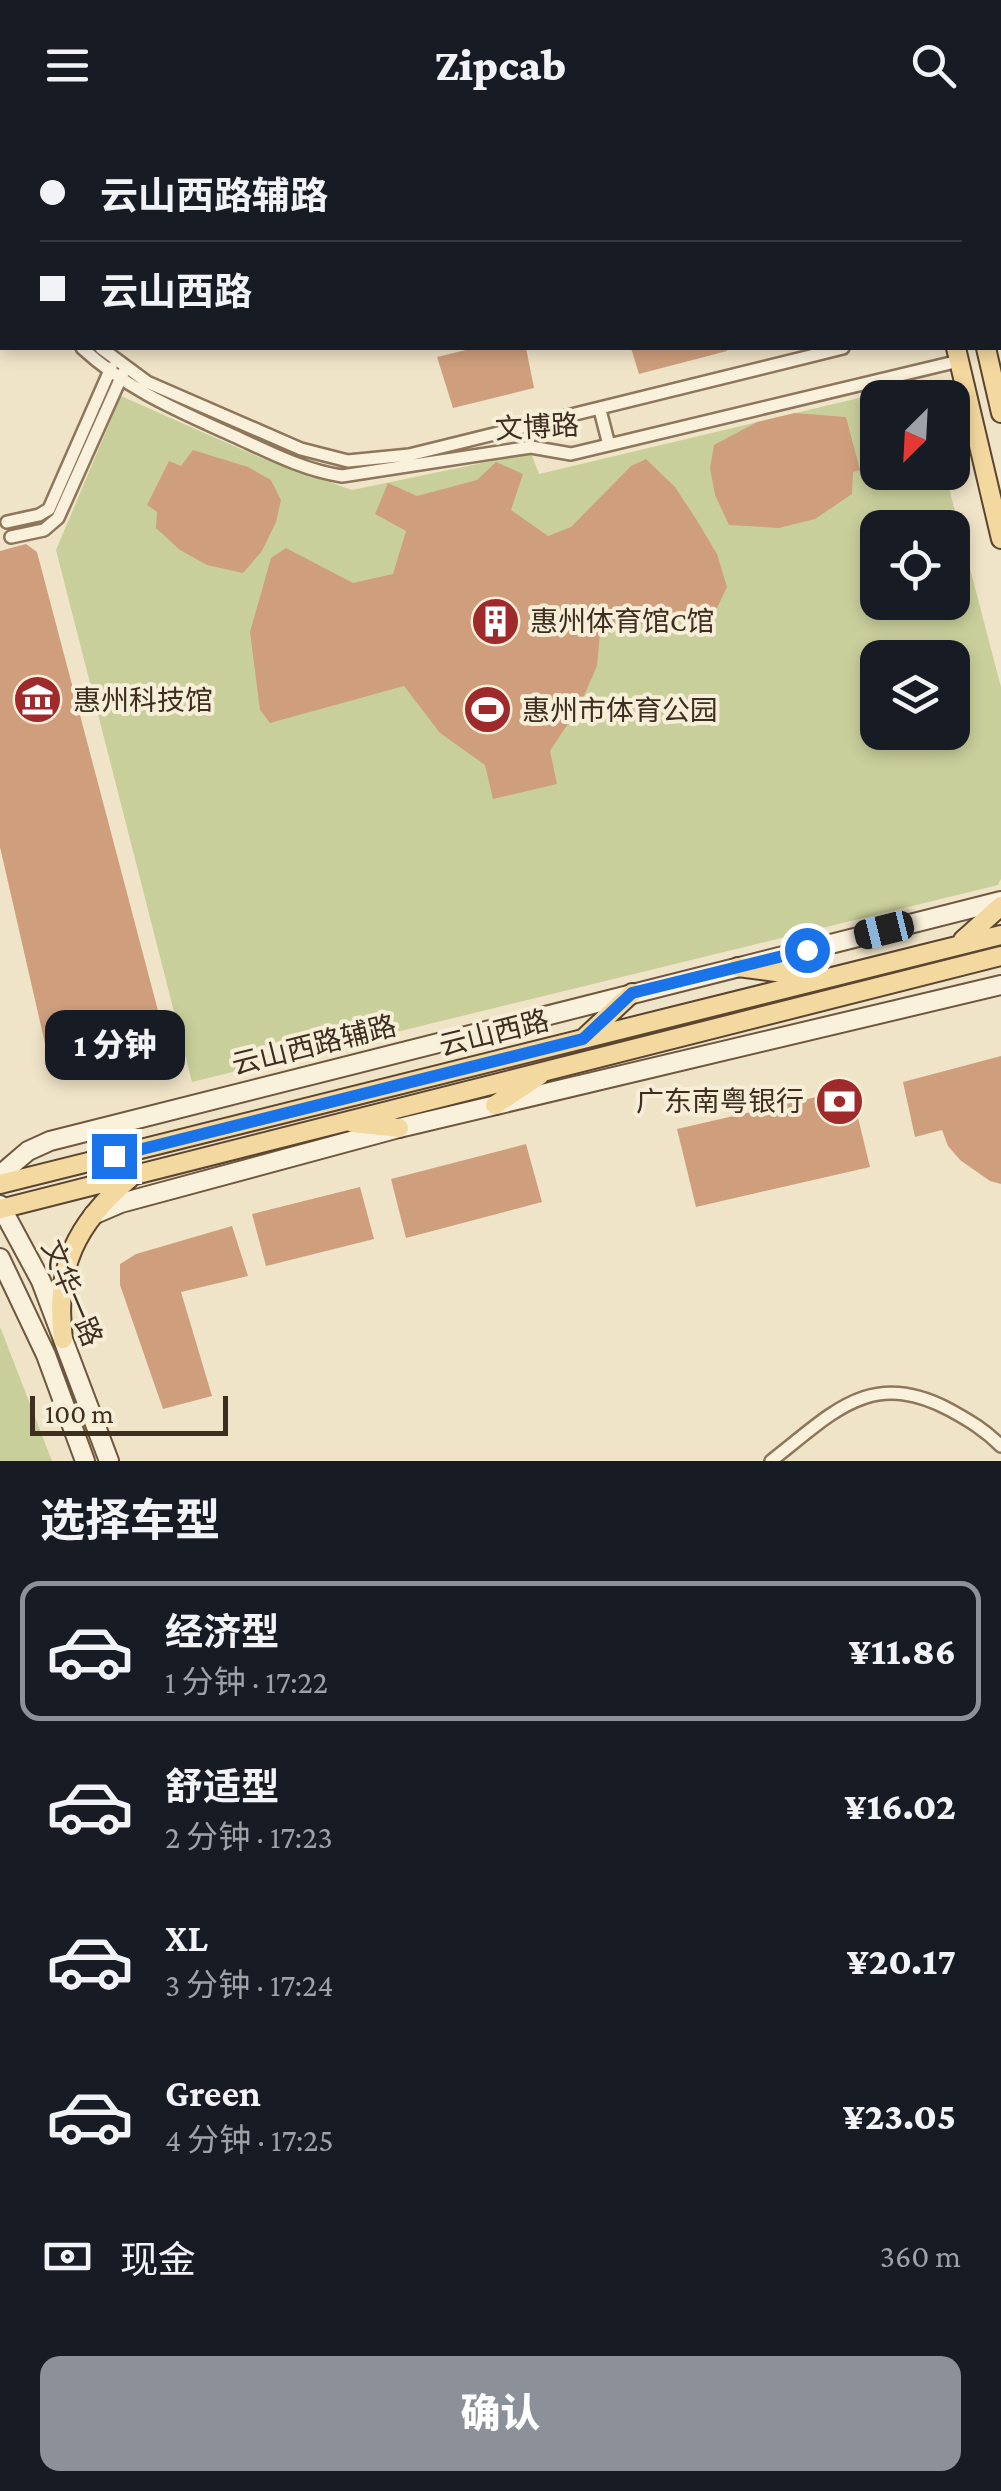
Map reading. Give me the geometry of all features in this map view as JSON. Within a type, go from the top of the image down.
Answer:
[{"type":"main road","points":[[986,350],[1001,413]]},
{"type":"main road","points":[[957,354],[1001,539]]},
{"type":"main road","points":[[954,946],[1001,903]]},
{"type":"main road","name":"云山西路辅路","points":[[0,1175],[28,1151],[50,1141],[1001,903]]},
{"type":"main road","name":"云山西路","points":[[0,1184],[1001,935]]},
{"type":"main road","name":"云山西路","points":[[1,1207],[1001,956]]},
{"type":"main road","points":[[970,963],[1001,966]]},
{"type":"main road","points":[[738,967],[825,979]]},
{"type":"main road","points":[[93,1214],[121,1203],[399,1128],[1001,985]]},
{"type":"main road","points":[[583,1039],[632,993]]},
{"type":"main road","points":[[495,1105],[553,1067]]},
{"type":"main road","points":[[337,1121],[399,1128]]},
{"type":"main road","points":[[63,1339],[60,1316],[63,1274],[69,1254],[93,1214],[133,1175]]},
{"type":"main road","name":"文华一路","points":[[1,1207],[41,1281],[109,1461]]},
{"type":"main road","name":"文华一路","points":[[0,1258],[46,1355],[85,1461]]},
{"type":"street","name":"文博路","points":[[85,350],[189,403],[301,449],[348,461],[409,455],[835,350]]},
{"type":"street","name":"文博路","points":[[103,350],[139,393],[273,454],[342,476],[531,446],[571,454],[957,354]]},
{"type":"street","points":[[7,522],[38,516],[48,509],[118,370]]},
{"type":"street","points":[[11,537],[44,530],[58,518],[118,370]]},
{"type":"street","points":[[600,410],[609,445]]},
{"type":"street","points":[[771,1461],[838,1409],[872,1394],[908,1392],[984,1428],[1001,1446]]},
{"type":"green space","name":"惠州市体育公园","points":[[121,396],[259,457],[352,490],[531,453],[539,474],[860,398],[860,490],[949,490],[955,510],[860,510],[860,620],[970,620],[970,569],[1001,687],[998,885],[192,1082],[56,550]]},
{"type":"green space","points":[[1,1329],[52,1461],[0,1461]]},
{"type":"building","points":[[466,350],[526,350],[534,388],[453,408],[437,357]]},
{"type":"building","points":[[632,350],[727,351],[639,374]]},
{"type":"building","points":[[795,413],[846,417],[860,470],[853,472],[852,494],[815,519],[779,528],[729,525],[715,495],[710,468],[714,445],[757,422]]},
{"type":"building","points":[[193,450],[248,467],[271,480],[281,500],[262,551],[243,573],[207,565],[180,550],[156,528],[157,512],[147,505],[169,461],[181,466]]},
{"type":"building","points":[[646,459],[675,487],[696,519],[717,554],[727,587],[717,608],[600,633],[597,666],[579,707],[550,751],[557,784],[493,799],[485,765],[440,733],[404,686],[270,723],[260,710],[250,632],[271,558],[286,548],[353,583],[393,574],[406,531],[375,514],[388,483],[417,496],[477,480],[496,462],[523,474],[511,510],[548,536],[571,527],[631,466]]},
{"type":"building","name":"惠州科技馆","points":[[26,544],[37,552],[161,1022],[141,1038],[49,1061],[0,847],[0,551]]},
{"type":"building","points":[[1001,1056],[1001,1184],[960,1160],[948,1146],[942,1130],[915,1137],[903,1082]]},
{"type":"building","points":[[851,1089],[870,1167],[696,1207],[677,1129]]},
{"type":"building","points":[[526,1144],[542,1202],[406,1238],[391,1179]]},
{"type":"building","points":[[360,1187],[374,1239],[266,1266],[252,1214]]},
{"type":"building","points":[[232,1226],[248,1276],[181,1292],[212,1396],[163,1409],[120,1285],[120,1264],[136,1254]]},
{"type":"place","name":"惠州体育馆C馆","points":[[495,621]]},
{"type":"place","name":"惠州科技馆","points":[[38,700]]},
{"type":"place","name":"惠州市体育公园","points":[[487,710]]},
{"type":"place","name":"广东南粤银行","points":[[839,1101]]},
{"type":"route","points":[[114,1156],[583,1039],[632,993],[807,950]]}]
